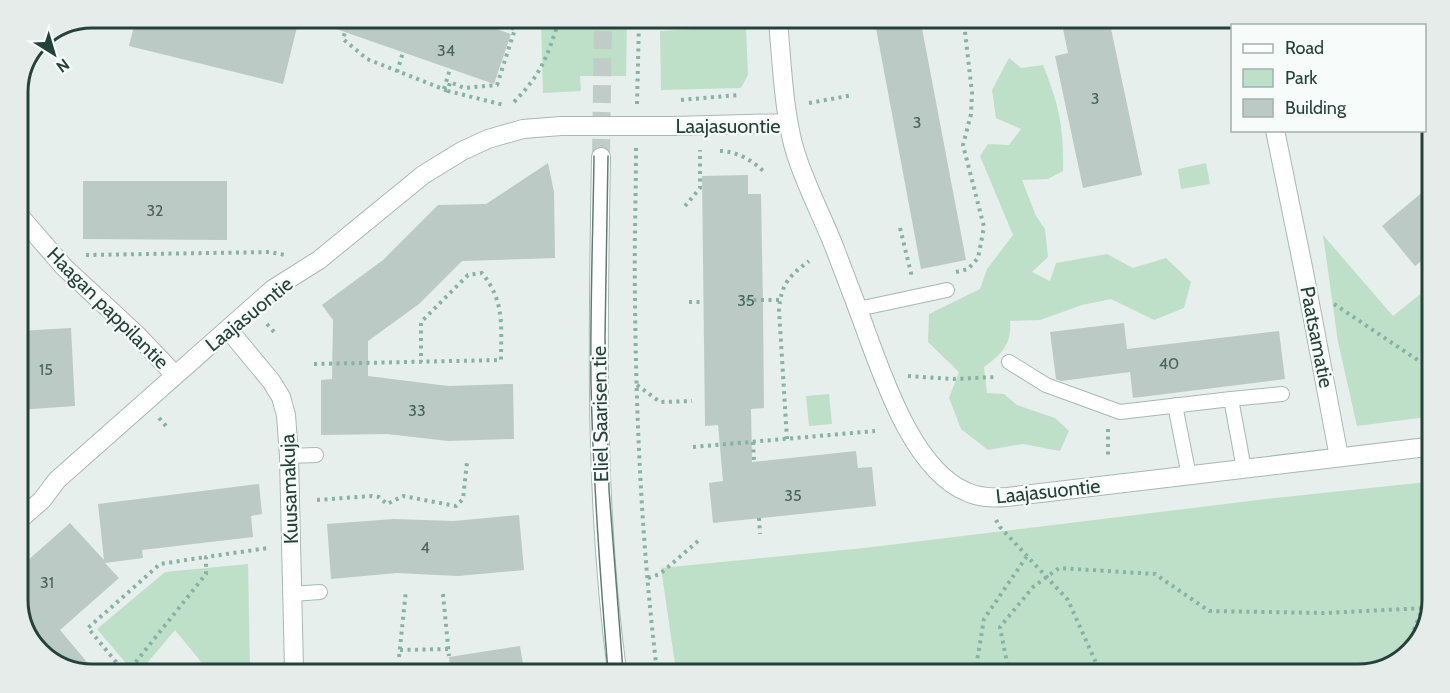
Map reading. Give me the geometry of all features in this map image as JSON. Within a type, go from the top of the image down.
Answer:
[{"type":"street","points":[[779,28],[788,123]]},
{"type":"street","name":"Laajasuontie","points":[[29,511],[42,500],[57,480],[273,289],[319,260],[423,175],[462,151],[488,139],[523,129],[561,126],[788,123],[798,160],[829,233],[891,398],[913,438],[928,459],[945,477],[967,492],[986,498],[1007,497],[1339,456]]},
{"type":"street","name":"Paatsamatie","points":[[1275,132],[1339,456]]},
{"type":"street","name":"Eliel Saarisen tie","points":[[601,157],[599,436],[610,621],[615,664]]},
{"type":"street","name":"Haagan pappilantie","points":[[29,227],[64,267],[136,334],[175,375]]},
{"type":"street","name":"Kuusamakuja","points":[[228,329],[272,381],[281,397],[286,416],[294,664]]},
{"type":"street","points":[[1339,456],[1422,448]]},
{"type":"lane","points":[[858,309],[947,290]]},
{"type":"lane","points":[[1009,362],[1046,385],[1120,412],[1282,394]]},
{"type":"lane","points":[[1231,399],[1244,469]]},
{"type":"lane","points":[[1176,405],[1189,476]]},
{"type":"lane","points":[[289,456],[316,455]]},
{"type":"lane","points":[[292,594],[320,592]]},
{"type":"path","points":[[346,28],[343,39],[367,59],[446,90],[504,105]]},
{"type":"path","points":[[446,90],[450,82],[464,88],[496,85],[515,29],[512,28]]},
{"type":"path","points":[[514,102],[545,63],[557,28]]},
{"type":"path","points":[[637,69],[639,28]]},
{"type":"path","points":[[952,273],[968,269],[978,258],[984,227],[963,145],[971,114],[972,93],[965,28]]},
{"type":"path","points":[[397,72],[403,52]]},
{"type":"path","points":[[446,90],[450,69]]},
{"type":"path","points":[[672,101],[738,95]]},
{"type":"path","points":[[804,104],[853,95]]},
{"type":"path","points":[[686,206],[700,188],[700,150]]},
{"type":"path","points":[[690,151],[709,150]]},
{"type":"path","points":[[718,150],[756,163],[764,172]]},
{"type":"path","points":[[636,174],[634,254],[636,385],[648,578],[656,664]]},
{"type":"path","points":[[900,228],[917,297]]},
{"type":"path","points":[[80,255],[270,252],[286,255]]},
{"type":"path","points":[[787,439],[780,300],[789,278],[809,261]]},
{"type":"path","points":[[314,364],[421,362],[501,360],[501,315],[493,288],[482,273],[468,274],[421,322],[421,362]]},
{"type":"path","points":[[1325,298],[1422,363]]},
{"type":"path","points":[[746,300],[780,300]]},
{"type":"path","points":[[689,302],[704,302]]},
{"type":"path","points":[[907,376],[953,379],[998,377],[1009,362]]},
{"type":"path","points":[[636,385],[660,402],[692,402]]},
{"type":"path","points":[[693,447],[875,431]]},
{"type":"path","points":[[753,442],[754,461]]},
{"type":"path","points":[[317,501],[372,496],[379,497],[387,504],[403,496],[456,506],[463,499],[467,462]]},
{"type":"path","points":[[759,518],[760,534]]},
{"type":"path","points":[[1000,527],[1068,600],[1097,664]]},
{"type":"path","points":[[648,578],[660,574],[698,541]]},
{"type":"path","points":[[118,664],[88,628],[160,564],[291,545]]},
{"type":"path","points":[[977,664],[984,620],[1027,556]]},
{"type":"path","points":[[134,664],[206,574],[206,557]]},
{"type":"path","points":[[1007,664],[1000,627],[1033,587],[1059,568],[1155,574],[1209,611],[1325,613],[1421,609]]},
{"type":"path","points":[[399,657],[406,590]]},
{"type":"path","points":[[443,594],[449,656]]},
{"type":"path","points":[[400,650],[448,649]]},
{"type":"green space","points":[[541,28],[627,28],[626,76],[580,76],[581,91],[543,93]]},
{"type":"green space","points":[[746,28],[748,75],[741,88],[661,90],[660,31]]},
{"type":"green space","points":[[1009,58],[1021,68],[1043,65],[1057,105],[1063,142],[1063,171],[1048,179],[1022,180],[1036,216],[1045,229],[1048,257],[1032,272],[1050,281],[1056,263],[1107,254],[1133,268],[1166,258],[1191,282],[1184,308],[1154,320],[1111,299],[1082,305],[1040,320],[1010,321],[1005,348],[984,367],[987,393],[1004,394],[1017,405],[1055,418],[1069,431],[1060,451],[1023,444],[988,450],[961,429],[949,398],[959,372],[928,342],[929,314],[980,289],[987,269],[1013,235],[980,156],[988,144],[1009,145],[1021,129],[996,118],[992,90]]},
{"type":"green space","points":[[1206,163],[1210,184],[1181,189],[1178,169]]},
{"type":"green space","points":[[1323,235],[1393,316],[1421,293],[1422,418],[1357,426],[1338,342]]},
{"type":"green space","points":[[829,394],[832,424],[809,426],[806,396]]},
{"type":"green space","points":[[1422,483],[1422,601],[1417,625],[1400,649],[1382,660],[1366,664],[675,664],[661,568],[864,548]]},
{"type":"green space","points":[[248,564],[250,664],[203,664],[175,630],[146,664],[127,664],[97,629],[165,572]]},
{"type":"building","points":[[134,28],[297,28],[283,84],[129,46]]},
{"type":"building","points":[[333,28],[494,28],[511,34],[494,84]]},
{"type":"building","points":[[876,28],[922,28],[966,260],[921,269]]},
{"type":"building","points":[[1063,28],[1111,28],[1142,175],[1083,188],[1055,56],[1068,53]]},
{"type":"building","points":[[548,163],[554,192],[555,258],[462,261],[419,304],[368,341],[368,376],[448,386],[513,384],[514,439],[448,441],[387,434],[321,435],[321,380],[332,379],[333,320],[322,305],[383,260],[438,205],[486,204]]},
{"type":"building","points":[[748,175],[748,194],[761,194],[763,307],[764,408],[751,409],[752,462],[856,451],[858,468],[872,467],[876,506],[713,523],[709,483],[723,481],[718,425],[705,426],[702,176]]},
{"type":"building","points":[[83,181],[227,181],[227,240],[83,239]]},
{"type":"building","points":[[1421,193],[1421,261],[1415,266],[1382,226]]},
{"type":"building","points":[[1124,323],[1127,349],[1279,331],[1285,379],[1133,398],[1130,372],[1061,381],[1056,379],[1050,332]]},
{"type":"building","points":[[71,328],[75,406],[29,409],[29,330]]},
{"type":"building","points":[[259,484],[262,514],[251,516],[253,537],[142,550],[143,558],[105,563],[119,578],[60,630],[88,664],[80,663],[68,660],[50,649],[35,629],[29,605],[29,559],[70,523],[104,560],[98,504]]},
{"type":"building","points":[[519,515],[524,570],[458,576],[397,573],[331,579],[327,524],[394,519],[454,521]]},
{"type":"building","points":[[520,646],[523,664],[450,664],[449,657]]},
{"type":"tunnel","points":[[601,157],[603,28]]},
{"type":"tram line","points":[[594,156],[591,384],[597,528],[607,664]]},
{"type":"tram line","points":[[608,156],[605,338],[609,490],[622,664]]}]
